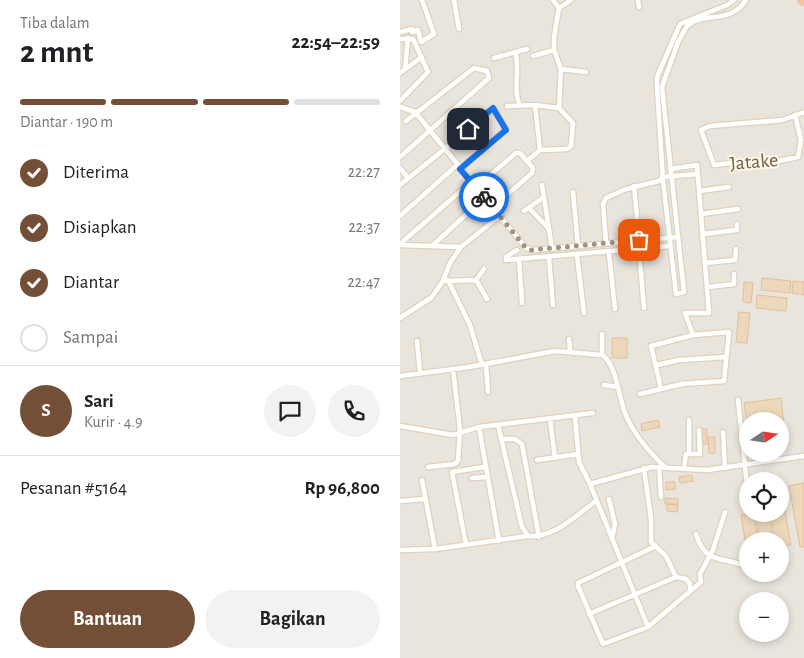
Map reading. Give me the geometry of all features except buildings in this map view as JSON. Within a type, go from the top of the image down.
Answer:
[{"type":"street","points":[[400,32],[412,29],[412,32],[418,30],[421,42],[434,34],[422,0]]},
{"type":"street","points":[[454,0],[459,29]]},
{"type":"street","points":[[553,0],[559,8]]},
{"type":"street","points":[[559,108],[561,69],[554,50],[554,26],[559,8],[570,0]]},
{"type":"street","points":[[638,0],[639,7]]},
{"type":"street","points":[[734,0],[728,5],[680,24],[657,77],[663,177],[675,293],[683,293],[671,184],[663,80],[686,26],[699,21],[730,15],[740,9],[746,0]]},
{"type":"street","points":[[405,70],[408,38]]},
{"type":"street","points":[[400,39],[413,39],[428,74],[400,101]]},
{"type":"street","points":[[494,58],[527,49]]},
{"type":"street","points":[[533,56],[554,50]]},
{"type":"street","points":[[515,52],[519,67],[516,92],[520,106]]},
{"type":"street","points":[[400,73],[422,57]]},
{"type":"street","points":[[400,157],[490,78],[487,71],[474,68],[415,112],[406,121]]},
{"type":"street","points":[[561,69],[586,72]]},
{"type":"street","points":[[657,77],[663,80]]},
{"type":"street","points":[[534,105],[540,150]]},
{"type":"street","points":[[507,106],[534,105],[559,108],[573,123],[570,146],[567,149],[540,150],[527,161]]},
{"type":"street","points":[[400,107],[415,112],[526,248],[534,250],[678,237]]},
{"type":"street","points":[[400,185],[493,108],[500,118],[505,131],[400,216]]},
{"type":"street","points":[[795,115],[804,112]]},
{"type":"street","name":"Jatake","points":[[795,115],[801,140],[798,157],[774,162],[748,161],[714,165],[701,130],[710,126],[783,120],[795,115]]},
{"type":"street","points":[[476,187],[516,153],[533,168],[532,173],[493,207]]},
{"type":"street","points":[[670,169],[697,165],[709,312],[685,313],[694,335]]},
{"type":"street","points":[[400,168],[408,178]]},
{"type":"street","points":[[606,242],[604,201],[634,186],[659,181],[663,177],[698,174]]},
{"type":"street","points":[[659,181],[664,185],[671,184]]},
{"type":"street","points":[[400,244],[471,182]]},
{"type":"street","points":[[542,185],[552,248]]},
{"type":"street","points":[[634,186],[639,240]]},
{"type":"street","points":[[699,191],[729,187]]},
{"type":"street","points":[[573,192],[578,246]]},
{"type":"street","points":[[524,211],[544,197]]},
{"type":"street","points":[[433,245],[484,198]]},
{"type":"street","points":[[530,208],[549,229]]},
{"type":"street","points":[[701,214],[738,209]]},
{"type":"street","points":[[400,318],[432,297],[446,281],[450,263],[461,247],[501,215]]},
{"type":"street","points":[[703,234],[737,230],[736,224]]},
{"type":"street","points":[[400,244],[461,247]]},
{"type":"street","points":[[517,250],[505,258],[507,261],[670,246]]},
{"type":"street","points":[[705,263],[735,260],[736,249]]},
{"type":"street","points":[[640,250],[644,308]]},
{"type":"street","points":[[610,253],[615,309]]},
{"type":"street","points":[[577,256],[584,313]]},
{"type":"street","points":[[548,258],[553,305]]},
{"type":"street","points":[[520,260],[522,303]]},
{"type":"street","points":[[476,280],[484,269]]},
{"type":"street","points":[[708,287],[734,284],[734,274]]},
{"type":"street","points":[[446,281],[476,280]]},
{"type":"street","points":[[476,280],[487,299]]},
{"type":"street","points":[[446,281],[470,325],[487,375],[488,392]]},
{"type":"street","points":[[640,394],[661,389],[682,384],[724,381],[729,332],[694,335],[651,346],[661,389]]},
{"type":"street","points":[[602,334],[602,355]]},
{"type":"street","points":[[569,339],[570,350]]},
{"type":"street","points":[[417,341],[420,373]]},
{"type":"street","points":[[400,376],[484,364],[535,353],[570,350],[602,355],[610,364],[625,413],[649,452],[665,466]]},
{"type":"street","points":[[656,365],[678,360],[726,356]]},
{"type":"street","points":[[428,468],[456,463],[460,429],[453,369]]},
{"type":"street","points":[[604,386],[618,387]]},
{"type":"street","points":[[738,400],[746,472]]},
{"type":"street","points":[[400,426],[450,435],[460,429],[592,413]]},
{"type":"street","points":[[575,416],[581,467],[590,484],[648,627]]},
{"type":"street","points":[[550,419],[555,458]]},
{"type":"street","points":[[689,420],[689,454]]},
{"type":"street","points":[[498,425],[522,527],[528,536]]},
{"type":"street","points":[[479,427],[484,467],[499,541]]},
{"type":"street","points":[[684,468],[684,456],[700,454],[699,430]]},
{"type":"street","points":[[723,432],[726,468]]},
{"type":"street","points":[[501,439],[515,439],[522,444],[539,537]]},
{"type":"street","points":[[537,460],[578,454]]},
{"type":"street","points":[[590,484],[644,468],[665,466],[726,468],[804,456]]},
{"type":"street","points":[[466,545],[452,472],[484,467]]},
{"type":"street","points":[[659,467],[661,497]]},
{"type":"street","points":[[644,468],[651,519],[651,542],[654,547],[666,556],[676,577]]},
{"type":"street","points":[[472,478],[486,477]]},
{"type":"street","points":[[422,480],[435,549]]},
{"type":"street","points":[[400,501],[426,499]]},
{"type":"street","points":[[609,499],[615,524],[612,541]]},
{"type":"street","points":[[400,550],[435,549],[528,536],[539,537],[558,530],[596,501]]},
{"type":"street","points":[[654,547],[578,582],[589,614],[603,644],[648,627],[701,582],[700,574],[710,557],[725,512]]},
{"type":"street","points":[[696,534],[702,550],[710,557],[739,563]]},
{"type":"street","points":[[589,614],[676,577],[686,579],[690,584],[690,591]]},
{"type":"shaded area","points":[[400,0],[804,0],[804,658],[400,658]]},
{"type":"way so far","points":[[484,197],[526,248],[531,250],[639,240]]},
{"type":"route","points":[[468,129],[493,108],[506,130],[460,169],[484,197]]}]
